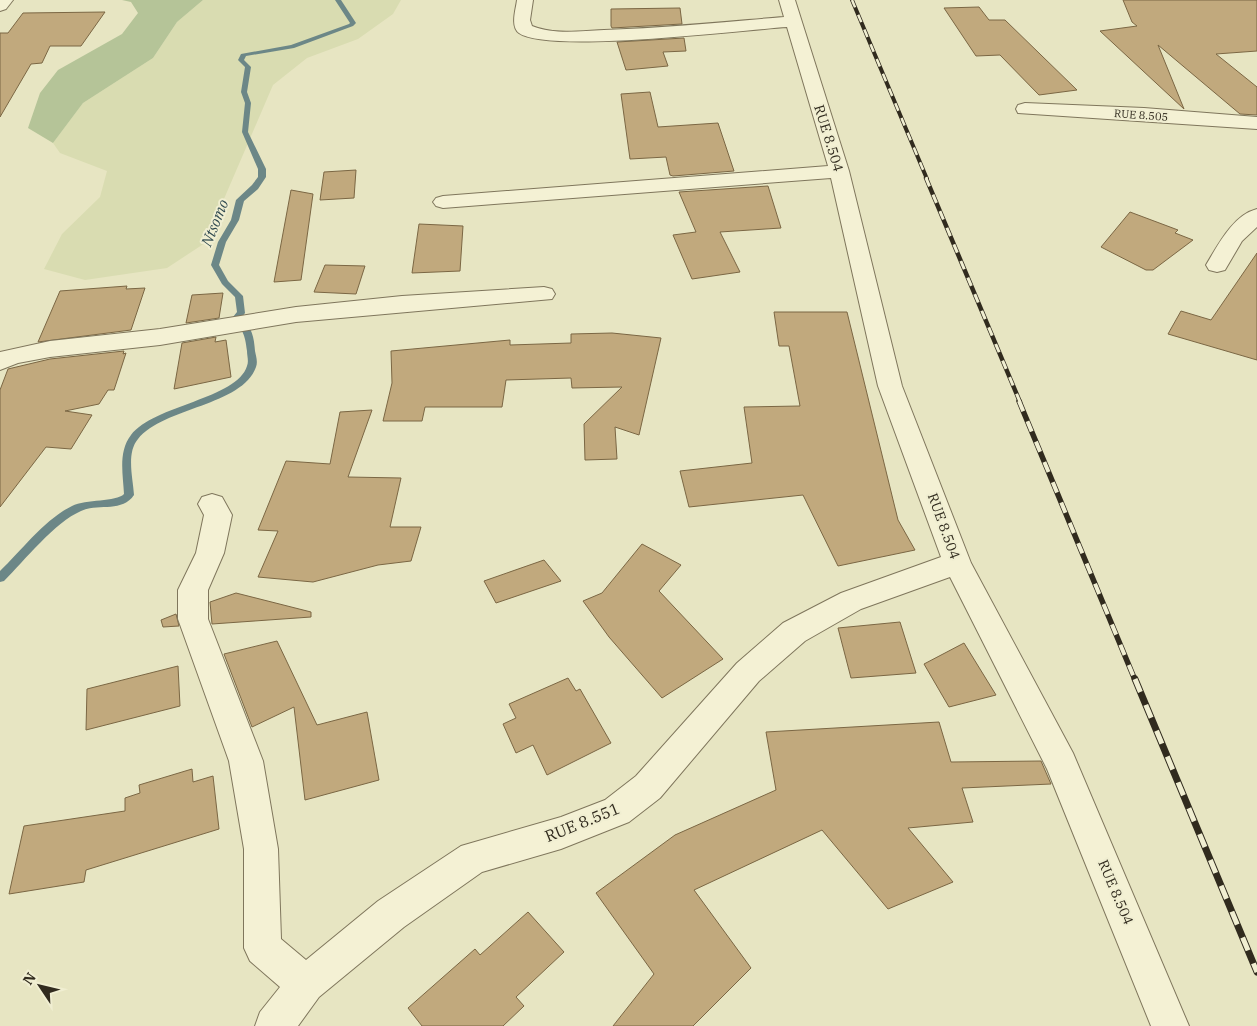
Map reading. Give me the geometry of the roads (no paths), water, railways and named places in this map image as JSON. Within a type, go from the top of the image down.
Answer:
[{"type":"street","points":[[0,6],[5,0]]},
{"type":"street","points":[[525,0],[522,20],[524,29],[541,36],[642,34],[790,11]]},
{"type":"street","name":"RUE 8.504","points":[[790,11],[839,172],[890,386],[957,563],[1061,764],[1170,1026]]},
{"type":"street","name":"RUE 8.505","points":[[1025,109],[1144,114],[1257,123]]},
{"type":"street","points":[[443,202],[839,172]]},
{"type":"street","points":[[1217,265],[1232,238],[1257,215]]},
{"type":"street","points":[[0,362],[5,358],[28,352],[162,336],[261,319],[443,300],[544,294]]},
{"type":"street","points":[[212,504],[218,515],[210,552],[193,590],[193,618],[246,761],[261,849],[262,948],[306,984]]},
{"type":"street","name":"RUE 8.551","points":[[274,1026],[306,984],[391,914],[473,858],[561,833],[617,811],[648,787],[748,672],[794,632],[851,601],[957,563]]},
{"type":"waterway","name":"Ntsomo","points":[[0,578],[49,529],[69,512],[88,505],[123,501],[129,495],[128,449],[135,436],[146,427],[162,418],[218,395],[246,377],[252,366],[252,358],[248,332],[244,324],[237,317],[241,313],[239,296],[225,282],[215,265],[222,242],[235,220],[240,200],[255,187],[262,177],[262,169],[245,132],[248,103],[244,92],[248,67],[241,60],[243,55],[292,47],[351,25],[353,23],[338,0]]},
{"type":"railway","points":[[852,0],[927,179]]},
{"type":"railway","points":[[926,178],[1020,402]]},
{"type":"railway","points":[[1019,401],[1135,680]]},
{"type":"railway","points":[[1135,679],[1257,972]]}]
